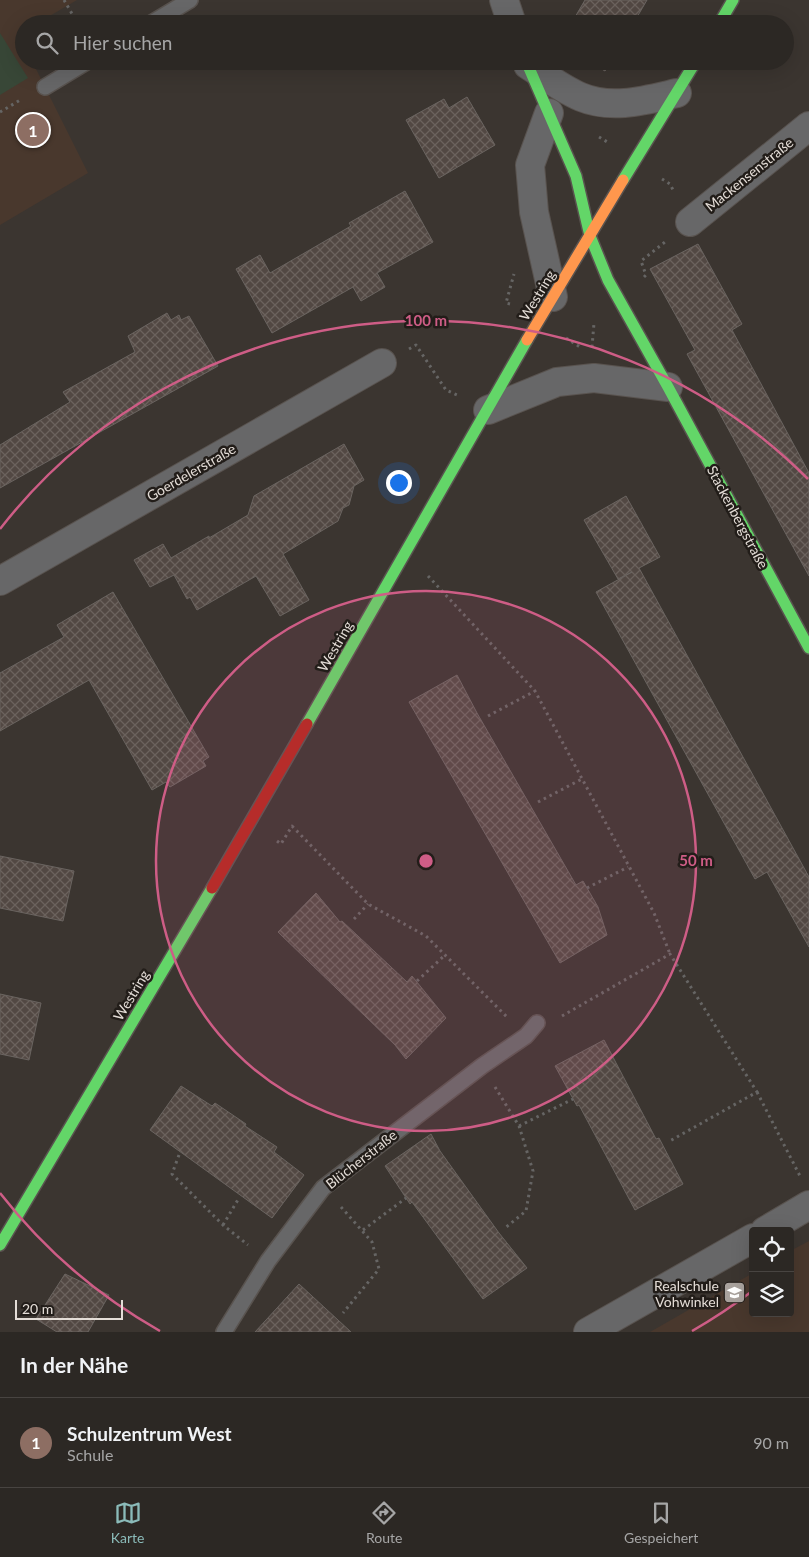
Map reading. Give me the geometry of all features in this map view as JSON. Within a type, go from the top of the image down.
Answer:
[{"type":"main road","points":[[724,15],[733,0]]},
{"type":"main road","name":"Stackenbergstraße","points":[[530,70],[576,176],[590,236],[608,280],[809,648]]},
{"type":"main road","name":"Westring","points":[[0,1245],[251,823],[553,297],[691,70]]},
{"type":"street","points":[[504,0],[509,15]]},
{"type":"street","points":[[537,70],[560,86],[582,97],[597,101],[621,104],[677,93]]},
{"type":"street","points":[[549,113],[530,165],[534,212],[553,297]]},
{"type":"street","name":"Mackensenstraße","points":[[690,222],[809,126]]},
{"type":"street","name":"Goerdelerstraße","points":[[0,581],[382,363]]},
{"type":"street","points":[[488,410],[557,382],[594,378],[668,387]]},
{"type":"street","points":[[770,1227],[807,1195]]},
{"type":"street","points":[[588,1332],[749,1240]]},
{"type":"lane","points":[[165,15],[190,0]]},
{"type":"lane","points":[[45,87],[73,70]]},
{"type":"lane","name":"Blücherstraße","points":[[224,1332],[268,1261],[323,1188],[482,1066],[526,1036],[537,1023]]},
{"type":"path","points":[[64,0],[73,15]]},
{"type":"path","points":[[382,363],[416,345],[446,390],[488,410]]},
{"type":"path","points":[[406,553],[535,691],[654,913],[670,954],[757,1092],[807,1195]]},
{"type":"path","points":[[488,716],[535,691]]},
{"type":"path","points":[[538,802],[582,779]]},
{"type":"path","points":[[292,826],[368,904],[426,936],[526,1036],[670,954]]},
{"type":"path","points":[[588,888],[628,867]]},
{"type":"path","points":[[354,919],[368,904]]},
{"type":"path","points":[[417,981],[445,955]]},
{"type":"path","points":[[482,1066],[519,1126],[533,1170],[526,1211],[505,1228]]},
{"type":"path","points":[[668,1142],[757,1092]]},
{"type":"path","points":[[519,1126],[573,1098]]},
{"type":"path","points":[[179,1155],[172,1174],[223,1224],[268,1261]]},
{"type":"path","points":[[323,1188],[372,1242],[379,1269],[343,1313]]},
{"type":"path","points":[[223,1224],[239,1198]]},
{"type":"path","points":[[363,1230],[406,1198]]},
{"type":"shaded area","points":[[0,0],[77,0],[51,15],[15,15],[15,70],[36,70],[88,173],[0,225]]},
{"type":"shaded area","name":"Realschule Vohwinkel","points":[[809,1241],[809,1332],[650,1332],[749,1275],[749,1317],[794,1317],[794,1249]]},
{"type":"green space","points":[[0,33],[15,57],[15,70],[23,70],[28,78],[0,95]]},
{"type":"building","points":[[585,0],[647,0],[638,15],[576,15]]},
{"type":"building","points":[[467,97],[495,145],[439,178],[406,120],[444,99],[449,108]]},
{"type":"building","points":[[405,191],[433,242],[377,273],[385,287],[361,301],[353,287],[272,333],[236,269],[260,255],[270,273],[351,226],[349,223]]},
{"type":"building","points":[[698,244],[742,324],[732,330],[809,473],[809,576],[687,354],[695,350],[650,269]]},
{"type":"building","points":[[167,313],[171,320],[179,315],[181,320],[189,316],[218,366],[0,488],[0,445],[70,402],[63,392],[135,352],[128,336]]},
{"type":"building","points":[[344,444],[364,480],[354,486],[349,505],[343,508],[338,521],[283,554],[309,600],[280,616],[256,576],[197,610],[190,597],[187,599],[174,575],[150,587],[134,560],[163,544],[171,558],[209,536],[209,538],[248,515],[254,496]]},
{"type":"building","points":[[626,496],[660,557],[639,568],[809,877],[809,947],[767,872],[755,879],[596,592],[632,572],[618,579],[584,520]]},
{"type":"building","points":[[113,592],[209,757],[203,761],[206,766],[170,787],[166,782],[152,790],[89,680],[0,731],[0,673],[64,637],[57,625]]},
{"type":"building","points":[[457,675],[576,885],[583,881],[598,907],[607,935],[560,963],[409,702]]},
{"type":"building","points":[[0,856],[74,871],[63,921],[0,908]]},
{"type":"building","points":[[316,893],[340,922],[342,921],[407,982],[412,976],[446,1018],[406,1059],[395,1045],[278,932]]},
{"type":"building","points":[[0,994],[41,1003],[29,1060],[0,1054]]},
{"type":"building","points":[[604,1040],[656,1139],[659,1138],[683,1184],[635,1210],[579,1105],[577,1106],[555,1066]]},
{"type":"building","points":[[181,1086],[212,1106],[215,1103],[246,1124],[245,1126],[277,1147],[274,1152],[304,1175],[272,1218],[150,1130]]},
{"type":"building","points":[[431,1134],[440,1151],[499,1233],[527,1268],[483,1299],[412,1202],[410,1204],[385,1166]]},
{"type":"building","points":[[65,1274],[109,1295],[88,1332],[57,1332],[36,1319]]},
{"type":"building","points":[[299,1284],[351,1332],[255,1332]]},
{"type":"traffic: fast","points":[[724,15],[733,0]]},
{"type":"traffic: fast","points":[[530,70],[576,176],[590,236],[608,280],[809,648]]},
{"type":"traffic: fast","points":[[623,180],[690,70]]},
{"type":"traffic: fast","points":[[307,724],[527,340]]},
{"type":"traffic: fast","points":[[0,1245],[212,888]]},
{"type":"traffic: slow","points":[[527,340],[623,180]]},
{"type":"traffic: jam","points":[[212,888],[307,724]]},
{"type":"place","name":"Schulzentrum West","points":[[33,130]]},
{"type":"place","name":"Realschule Vohwinkel","points":[[735,1293]]}]
